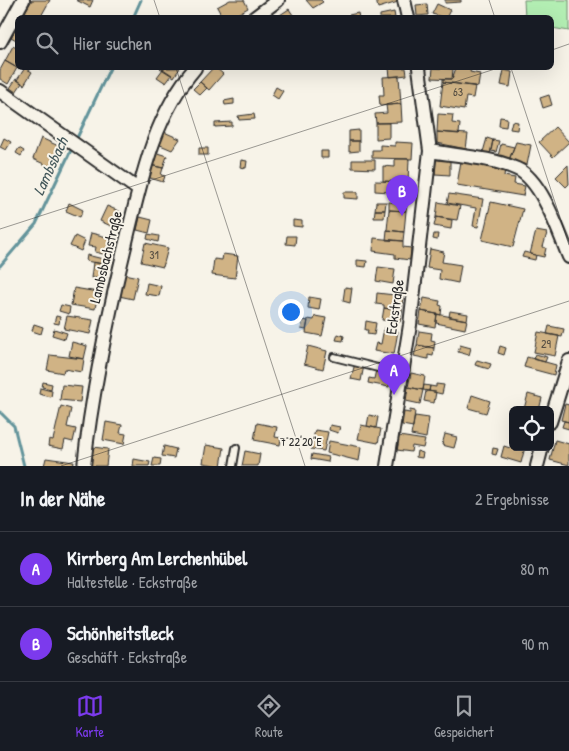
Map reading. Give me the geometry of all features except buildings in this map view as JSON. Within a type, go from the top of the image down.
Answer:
[{"type":"street","points":[[0,42],[23,0]]},
{"type":"street","points":[[258,15],[278,0]]},
{"type":"street","points":[[404,0],[407,15]]},
{"type":"street","name":"Lambsbachstraße","points":[[84,466],[90,414],[100,357],[148,155],[162,118],[178,87],[193,70]]},
{"type":"street","name":"Eckstraße","points":[[387,466],[420,247],[430,151],[419,70]]},
{"type":"street","points":[[0,91],[139,190]]},
{"type":"street","points":[[430,151],[495,162],[519,170],[532,180],[549,212],[569,258]]},
{"type":"street","points":[[554,409],[569,361]]},
{"type":"street","points":[[537,466],[541,451]]},
{"type":"lane","points":[[334,357],[402,374]]},
{"type":"lane","points":[[233,466],[236,448]]},
{"type":"green space","points":[[524,0],[569,0],[569,31],[554,28],[554,15],[525,15]]},
{"type":"waterway","name":"Lambsbach","points":[[134,15],[141,0]]},
{"type":"waterway","name":"Lambsbach","points":[[76,140],[109,70]]},
{"type":"waterway","name":"Lambsbach","points":[[0,266],[36,224],[73,146]]},
{"type":"waterway","name":"Lambsbach","points":[[0,412],[14,426],[24,466]]},
{"type":"place","name":"Schönheitsfleck","points":[[402,216]]},
{"type":"place","name":"Kirrberg Am Lerchenhübel","points":[[394,395]]}]
